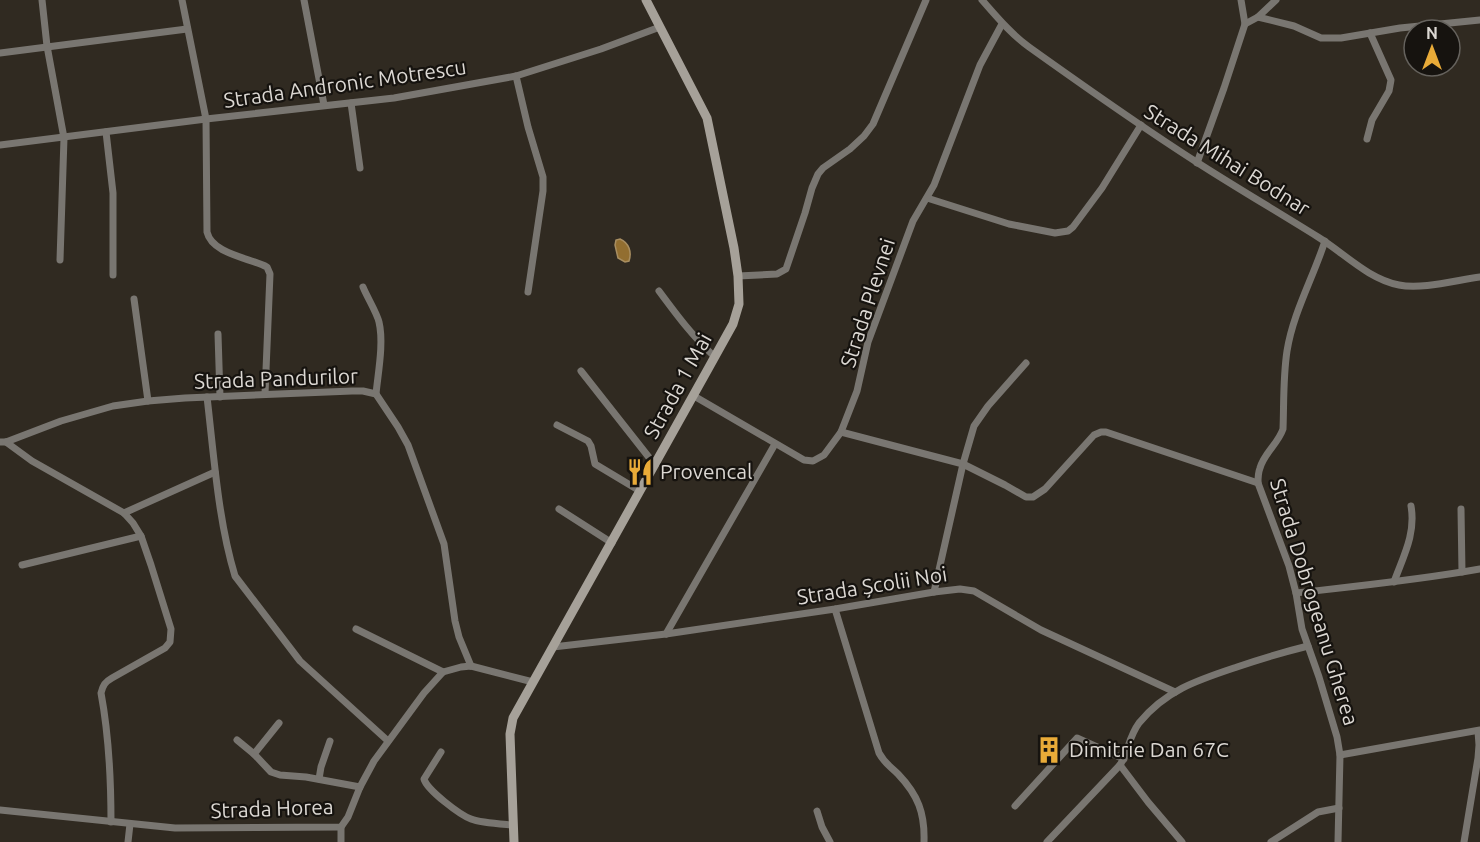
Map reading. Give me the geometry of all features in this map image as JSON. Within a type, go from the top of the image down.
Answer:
[{"type":"main road","name":"Strada 1 Mai","points":[[514,842],[510,726],[513,717],[694,396],[733,324],[739,303],[734,248],[707,118],[646,0]]},
{"type":"street","points":[[42,0],[46,46],[64,138],[60,260]]},
{"type":"street","name":"Strada Andronic Motrescu","points":[[182,0],[206,119]]},
{"type":"street","points":[[304,0],[324,105]]},
{"type":"street","points":[[738,276],[777,274],[786,269],[818,174],[850,149],[873,124],[926,0]]},
{"type":"street","name":"Strada Mihai Bodnar","points":[[982,0],[1002,24],[1029,48],[1197,163],[1325,242],[1373,276],[1398,285],[1409,286],[1480,277]]},
{"type":"street","points":[[1197,163],[1245,24],[1241,0]]},
{"type":"street","points":[[1245,24],[1258,17],[1276,0]]},
{"type":"street","points":[[1258,17],[1294,26],[1321,38],[1341,38],[1480,20]]},
{"type":"street","name":"Strada Plevnei","points":[[694,396],[804,460],[813,461],[828,451],[841,432],[857,391],[868,342],[913,222],[927,198],[980,65],[1002,24]]},
{"type":"street","name":"Strada Andronic Motrescu","points":[[0,145],[324,105],[394,99],[516,76],[601,49],[660,27]]},
{"type":"street","points":[[0,53],[187,29]]},
{"type":"street","points":[[1367,139],[1372,120],[1389,91],[1391,80],[1370,33]]},
{"type":"street","points":[[516,76],[543,177],[543,191],[528,292]]},
{"type":"street","points":[[351,103],[360,168]]},
{"type":"street","points":[[206,119],[208,238],[224,250],[246,261],[267,267],[270,274],[265,394]]},
{"type":"street","points":[[927,198],[1009,224],[1065,233],[1102,188],[1141,125]]},
{"type":"street","points":[[106,132],[113,193],[113,275]]},
{"type":"street","name":"Strada Dobrogeanu Gherea","points":[[1325,242],[1297,315],[1287,350],[1283,429],[1280,438],[1263,460],[1258,483],[1289,566],[1302,629],[1333,717],[1340,755],[1338,842]]},
{"type":"street","points":[[363,287],[380,325],[376,394]]},
{"type":"street","points":[[659,291],[676,316],[715,357]]},
{"type":"street","points":[[134,299],[148,401]]},
{"type":"street","points":[[218,334],[220,397]]},
{"type":"street","points":[[934,592],[974,426],[988,406],[1026,363]]},
{"type":"street","points":[[581,371],[655,465]]},
{"type":"street","name":"Strada Pandurilor","points":[[3,442],[90,412],[148,401],[352,391],[376,394],[408,445],[444,544],[455,621],[471,666]]},
{"type":"street","points":[[207,397],[215,472],[235,576],[300,661],[388,741]]},
{"type":"street","points":[[557,426],[588,441],[595,464],[640,491]]},
{"type":"street","points":[[841,432],[963,464],[1026,497],[1033,497],[1045,489],[1094,435],[1101,432],[1107,432],[1258,483]]},
{"type":"street","points":[[3,442],[124,513],[134,523],[152,565],[171,629],[172,637],[165,648],[106,681],[103,686],[111,781],[111,822]]},
{"type":"street","points":[[666,634],[775,444]]},
{"type":"street","points":[[124,513],[215,472]]},
{"type":"street","points":[[1394,582],[1412,534],[1411,507]]},
{"type":"street","points":[[559,509],[612,543]]},
{"type":"street","points":[[1461,509],[1462,572]]},
{"type":"street","points":[[22,565],[141,536]]},
{"type":"street","points":[[1296,593],[1394,582],[1480,568]]},
{"type":"street","name":"Strada Școlii Noi","points":[[553,647],[666,634],[960,588],[974,591],[1041,630],[1175,692]]},
{"type":"street","points":[[835,609],[879,753],[885,763],[910,786],[918,800],[922,811],[924,842]]},
{"type":"street","points":[[356,629],[443,672],[471,666],[533,682]]},
{"type":"street","points":[[1047,842],[1122,762],[1129,740],[1140,723],[1161,701],[1196,681],[1273,655],[1308,646]]},
{"type":"street","name":"Strada Horea","points":[[0,810],[175,828],[341,827],[374,761],[424,693],[443,672]]},
{"type":"street","points":[[254,754],[279,723]]},
{"type":"street","points":[[1340,755],[1479,730],[1478,758],[1464,842]]},
{"type":"street","points":[[1015,806],[1077,738],[1122,762],[1148,802],[1182,842]]},
{"type":"street","points":[[237,740],[271,772],[360,787]]},
{"type":"street","points":[[320,779],[321,767],[330,741]]},
{"type":"street","points":[[441,752],[424,779],[431,790],[471,819],[513,825]]},
{"type":"street","points":[[1271,842],[1318,812],[1340,808]]},
{"type":"street","points":[[817,811],[830,842]]},
{"type":"street","points":[[128,842],[130,824]]},
{"type":"street","points":[[341,827],[341,842]]},
{"type":"shaded area","points":[[620,239],[629,248],[629,261],[625,262],[618,258],[615,245],[616,240]]},
{"type":"place","name":"Provencal","points":[[640,472]]},
{"type":"place","name":"Dimitrie Dan 67C","points":[[1049,750]]}]
